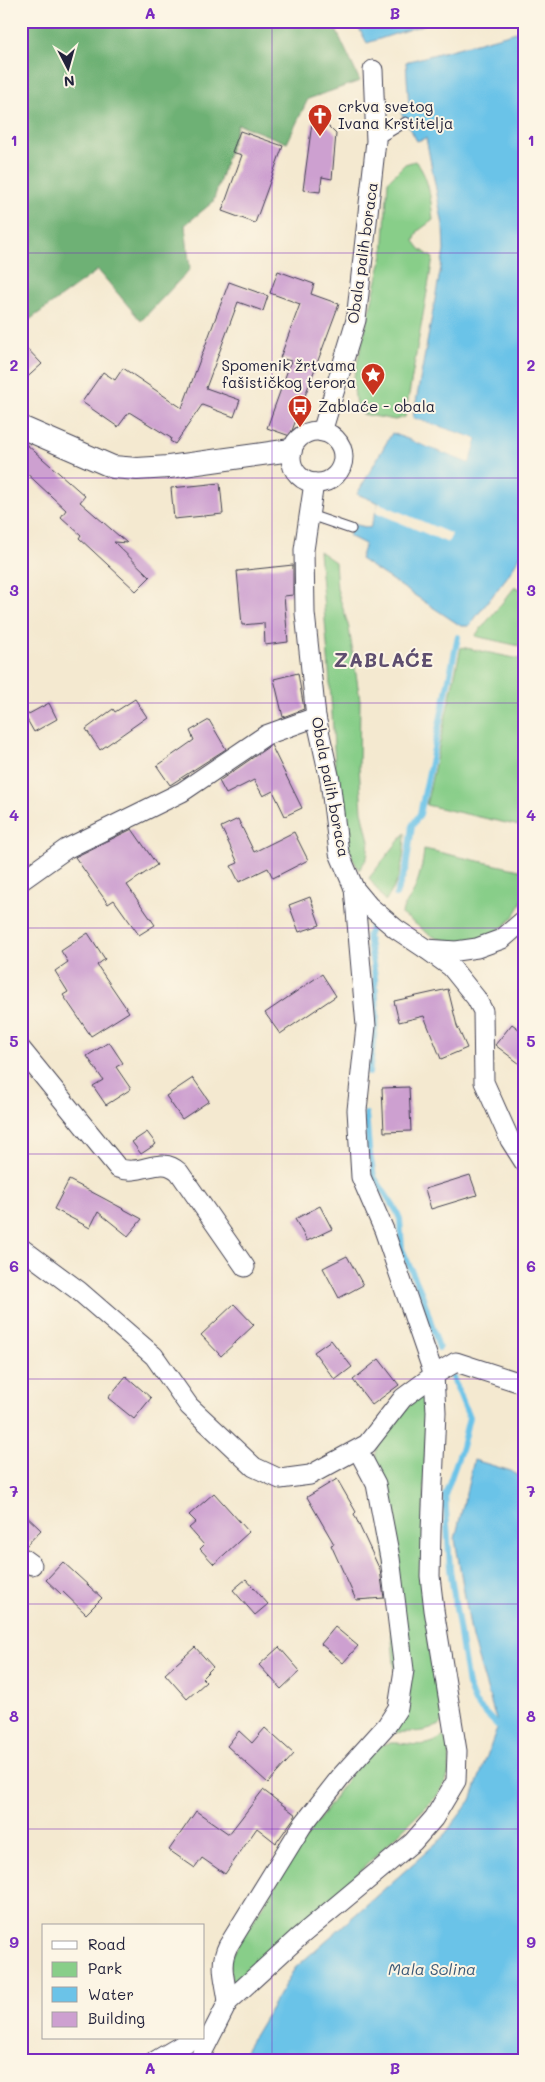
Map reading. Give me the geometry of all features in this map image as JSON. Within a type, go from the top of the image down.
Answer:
[{"type":"street","name":"Obala palih boraca","points":[[322,432],[356,320],[376,141],[374,70]]},
{"type":"street","points":[[21,427],[113,467],[137,469],[170,467],[291,450]]},
{"type":"street","points":[[322,432],[336,440],[343,455],[342,463],[334,477],[326,482],[314,483],[302,479],[296,474],[292,467],[291,450],[295,443],[307,433],[322,432]]},
{"type":"street","name":"Obala palih boraca","points":[[314,483],[304,550],[305,613],[316,718],[330,780],[340,853],[354,888],[369,906],[396,929],[426,949],[456,951],[476,948],[502,939],[524,920]]},
{"type":"street","points":[[21,881],[66,849],[182,792],[266,735],[316,718]]},
{"type":"street","points":[[198,2061],[209,2029],[228,2002],[299,1937],[413,1842],[434,1818],[456,1781],[457,1751],[430,1576],[436,1412],[434,1375],[384,1230],[361,1177],[357,1110],[366,1026],[354,888]]},
{"type":"street","points":[[426,949],[451,967],[476,998],[483,1011],[484,1082],[510,1140],[524,1162]]},
{"type":"street","points":[[21,1049],[118,1168],[127,1171],[162,1164],[171,1165],[179,1172],[245,1267]]},
{"type":"street","points":[[21,1248],[79,1291],[154,1356],[189,1406],[254,1467],[280,1479],[310,1475],[358,1450],[367,1444],[403,1398],[434,1375],[456,1362],[524,1384]]},
{"type":"street","points":[[228,2002],[222,1957],[232,1939],[302,1826],[342,1775],[387,1725],[398,1708],[404,1670],[390,1558],[376,1484],[358,1450]]},
{"type":"street","points":[[155,2061],[191,2040]]},
{"type":"lane","points":[[376,141],[406,122]]},
{"type":"lane","points":[[310,515],[351,529]]},
{"type":"green space","points":[[21,21],[332,21],[360,81],[308,99],[287,143],[238,124],[213,202],[185,225],[190,269],[141,321],[98,270],[21,326],[21,251],[28,244],[21,238]]},
{"type":"green space","points":[[415,161],[426,181],[433,220],[418,231],[414,241],[420,249],[433,258],[405,417],[395,420],[362,414],[356,406],[353,380],[383,255],[388,181],[405,164]]},
{"type":"green space","points":[[319,551],[335,562],[337,589],[349,628],[360,700],[359,767],[362,811],[369,841],[367,858],[359,870],[351,853],[340,811]]},
{"type":"green space","points":[[515,587],[524,590],[524,647],[475,636]]},
{"type":"green space","points":[[461,647],[524,660],[524,827],[426,805]]},
{"type":"green space","points":[[405,833],[401,869],[395,886],[385,901],[369,878]]},
{"type":"green space","points":[[424,849],[524,871],[524,895],[518,910],[510,921],[488,936],[463,942],[437,938],[402,915],[403,909],[413,893],[417,882],[422,866]]},
{"type":"green space","points":[[423,1395],[426,1397],[426,1420],[423,1566],[428,1643],[443,1720],[439,1725],[427,1730],[392,1733],[399,1721],[376,1455],[382,1440],[395,1422],[410,1405]]},
{"type":"green space","points":[[444,1736],[450,1757],[449,1769],[447,1779],[437,1796],[351,1880],[236,1983],[232,1982],[229,1960],[295,1855],[358,1763],[373,1749],[382,1745],[391,1743],[425,1744],[434,1742]]},
{"type":"water","points":[[355,21],[435,21],[367,43]]},
{"type":"water","points":[[524,30],[524,550],[507,577],[469,626],[461,626],[360,559],[365,544],[349,536],[353,524],[370,528],[379,503],[357,494],[392,433],[469,463],[477,439],[413,418],[444,251],[443,225],[426,138],[417,141],[401,113],[409,107],[406,62]]},
{"type":"water","name":"Mala Solina","points":[[474,1460],[511,1471],[524,1479],[524,2061],[239,2061],[295,1968],[442,1838],[471,1800],[498,1726],[472,1638],[455,1539]]},
{"type":"pier","points":[[413,418],[477,439],[469,463],[410,440],[411,437],[468,460],[474,441],[413,421]]},
{"type":"pier","points":[[379,503],[452,534],[448,543],[375,512]]},
{"type":"building","points":[[312,123],[326,124],[336,134],[332,179],[322,177],[320,192],[303,190]]},
{"type":"building","points":[[240,131],[283,146],[255,223],[222,211],[242,155],[232,152]]},
{"type":"building","points":[[278,271],[314,284],[311,294],[339,304],[290,436],[267,428],[291,361],[280,358],[300,304],[270,293]]},
{"type":"building","points":[[229,282],[268,296],[263,311],[238,302],[206,388],[240,400],[234,417],[202,405],[175,444],[170,441],[171,438],[129,412],[118,427],[82,402],[103,372],[115,380],[123,368],[182,408]]},
{"type":"building","points":[[21,342],[42,364],[21,383]]},
{"type":"building","points":[[21,441],[85,496],[80,502],[127,543],[114,542],[150,577],[136,591],[79,538],[81,535],[61,517],[66,510],[21,468]]},
{"type":"building","points":[[220,483],[223,514],[174,519],[171,488]]},
{"type":"building","points":[[293,565],[293,595],[284,596],[288,642],[265,645],[264,623],[242,625],[237,571]]},
{"type":"building","points":[[298,673],[304,709],[283,717],[274,679]]},
{"type":"building","points":[[135,699],[147,717],[100,750],[86,729],[113,709],[115,712]]},
{"type":"building","points":[[49,703],[57,719],[34,732],[25,716]]},
{"type":"building","points":[[209,720],[226,749],[170,785],[157,766],[194,740],[190,731]]},
{"type":"building","points":[[271,745],[302,808],[285,816],[273,791],[263,796],[254,780],[226,794],[219,781]]},
{"type":"building","points":[[238,819],[254,852],[294,832],[308,860],[273,878],[268,868],[239,882],[231,866],[238,863],[221,827]]},
{"type":"building","points":[[132,829],[157,865],[127,885],[155,925],[139,935],[114,900],[108,904],[75,857]]},
{"type":"building","points":[[310,897],[320,925],[299,932],[289,905]]},
{"type":"building","points":[[88,933],[105,959],[97,965],[129,1012],[91,1036],[63,995],[68,992],[55,971],[68,962],[61,951]]},
{"type":"building","points":[[322,974],[336,996],[280,1034],[265,1013]]},
{"type":"building","points":[[448,989],[457,1026],[467,1048],[441,1059],[424,1016],[399,1022],[394,1001]]},
{"type":"building","points":[[512,1024],[524,1033],[524,1067],[495,1045]]},
{"type":"building","points":[[109,1042],[123,1063],[116,1067],[131,1089],[106,1105],[93,1086],[103,1080],[87,1056]]},
{"type":"building","points":[[193,1078],[209,1101],[182,1119],[166,1096]]},
{"type":"building","points":[[409,1087],[411,1131],[384,1132],[382,1088]]},
{"type":"building","points":[[147,1132],[156,1144],[141,1154],[132,1142]]},
{"type":"building","points":[[470,1175],[477,1195],[431,1209],[425,1189]]},
{"type":"building","points":[[69,1180],[142,1219],[128,1236],[98,1212],[90,1228],[54,1209]]},
{"type":"building","points":[[320,1206],[332,1229],[307,1241],[295,1219]]},
{"type":"building","points":[[347,1256],[363,1285],[339,1298],[323,1268]]},
{"type":"building","points":[[234,1304],[254,1325],[221,1356],[201,1335]]},
{"type":"building","points":[[331,1340],[352,1367],[335,1380],[314,1352]]},
{"type":"building","points":[[379,1359],[399,1385],[372,1405],[353,1380]]},
{"type":"building","points":[[126,1376],[151,1398],[134,1419],[108,1398]]},
{"type":"building","points":[[337,1479],[356,1512],[354,1514],[380,1570],[384,1598],[356,1600],[331,1545],[334,1544],[307,1497]]},
{"type":"building","points":[[214,1493],[249,1532],[214,1564],[200,1549],[204,1545],[189,1528],[196,1522],[189,1515]]},
{"type":"building","points":[[21,1511],[41,1530],[25,1547],[21,1546]]},
{"type":"building","points":[[63,1562],[102,1598],[86,1614],[63,1592],[61,1594],[46,1580]]},
{"type":"building","points":[[246,1579],[268,1604],[255,1615],[233,1590]]},
{"type":"building","points":[[335,1627],[358,1646],[343,1663],[321,1644]]},
{"type":"building","points":[[195,1647],[213,1667],[202,1678],[206,1682],[187,1699],[165,1674]]},
{"type":"building","points":[[279,1647],[300,1671],[281,1689],[259,1665]]},
{"type":"building","points":[[265,1728],[294,1754],[268,1783],[227,1746],[239,1731],[252,1743]]},
{"type":"building","points":[[263,1790],[296,1815],[276,1843],[257,1828],[225,1874],[202,1858],[195,1868],[169,1850],[196,1811],[229,1834]]},
{"type":"waterway","points":[[396,895],[406,868],[412,826],[420,814],[458,637]]},
{"type":"waterway","points":[[369,1073],[377,1016],[375,976],[368,936],[375,919]]},
{"type":"waterway","points":[[366,1114],[374,1177],[400,1219],[402,1249],[422,1294],[439,1348]]},
{"type":"waterway","points":[[453,1378],[469,1417],[462,1447],[445,1495],[450,1569],[468,1685],[475,1703],[498,1726]]},
{"type":"place","name":"crkva svetog Ivana Krstitelja","points":[[320,137]]},
{"type":"place","name":"Spomenik žrtvama fašističkog terora","points":[[373,396]]},
{"type":"place","name":"Zablaće - obala","points":[[300,428]]},
{"type":"district","name":"ZABLAĆE","points":[[384,660]]}]
